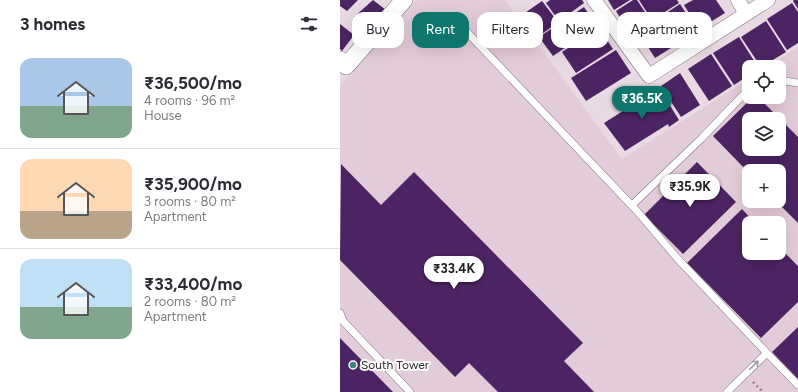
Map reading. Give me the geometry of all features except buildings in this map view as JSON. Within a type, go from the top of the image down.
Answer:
[{"type":"street","points":[[594,0],[649,76],[768,0]]},
{"type":"street","points":[[738,0],[746,14]]},
{"type":"street","points":[[342,66],[397,3]]},
{"type":"lane","points":[[469,34],[632,206],[677,258],[766,353],[798,385]]},
{"type":"lane","points":[[786,81],[798,83]]},
{"type":"lane","points":[[632,206],[702,138],[742,96]]},
{"type":"lane","points":[[340,313],[343,321],[410,392]]},
{"type":"lane","points":[[726,392],[766,353]]},
{"type":"path","points":[[755,384],[763,392]]},
{"type":"shaded area","points":[[417,0],[505,0],[514,12],[477,12],[477,48],[540,48],[622,159],[742,83],[742,104],[786,104],[786,60],[778,60],[798,47],[798,392],[340,392],[340,85],[374,48],[404,48],[404,14]]},
{"type":"place","name":"South Tower","points":[[353,365]]}]
